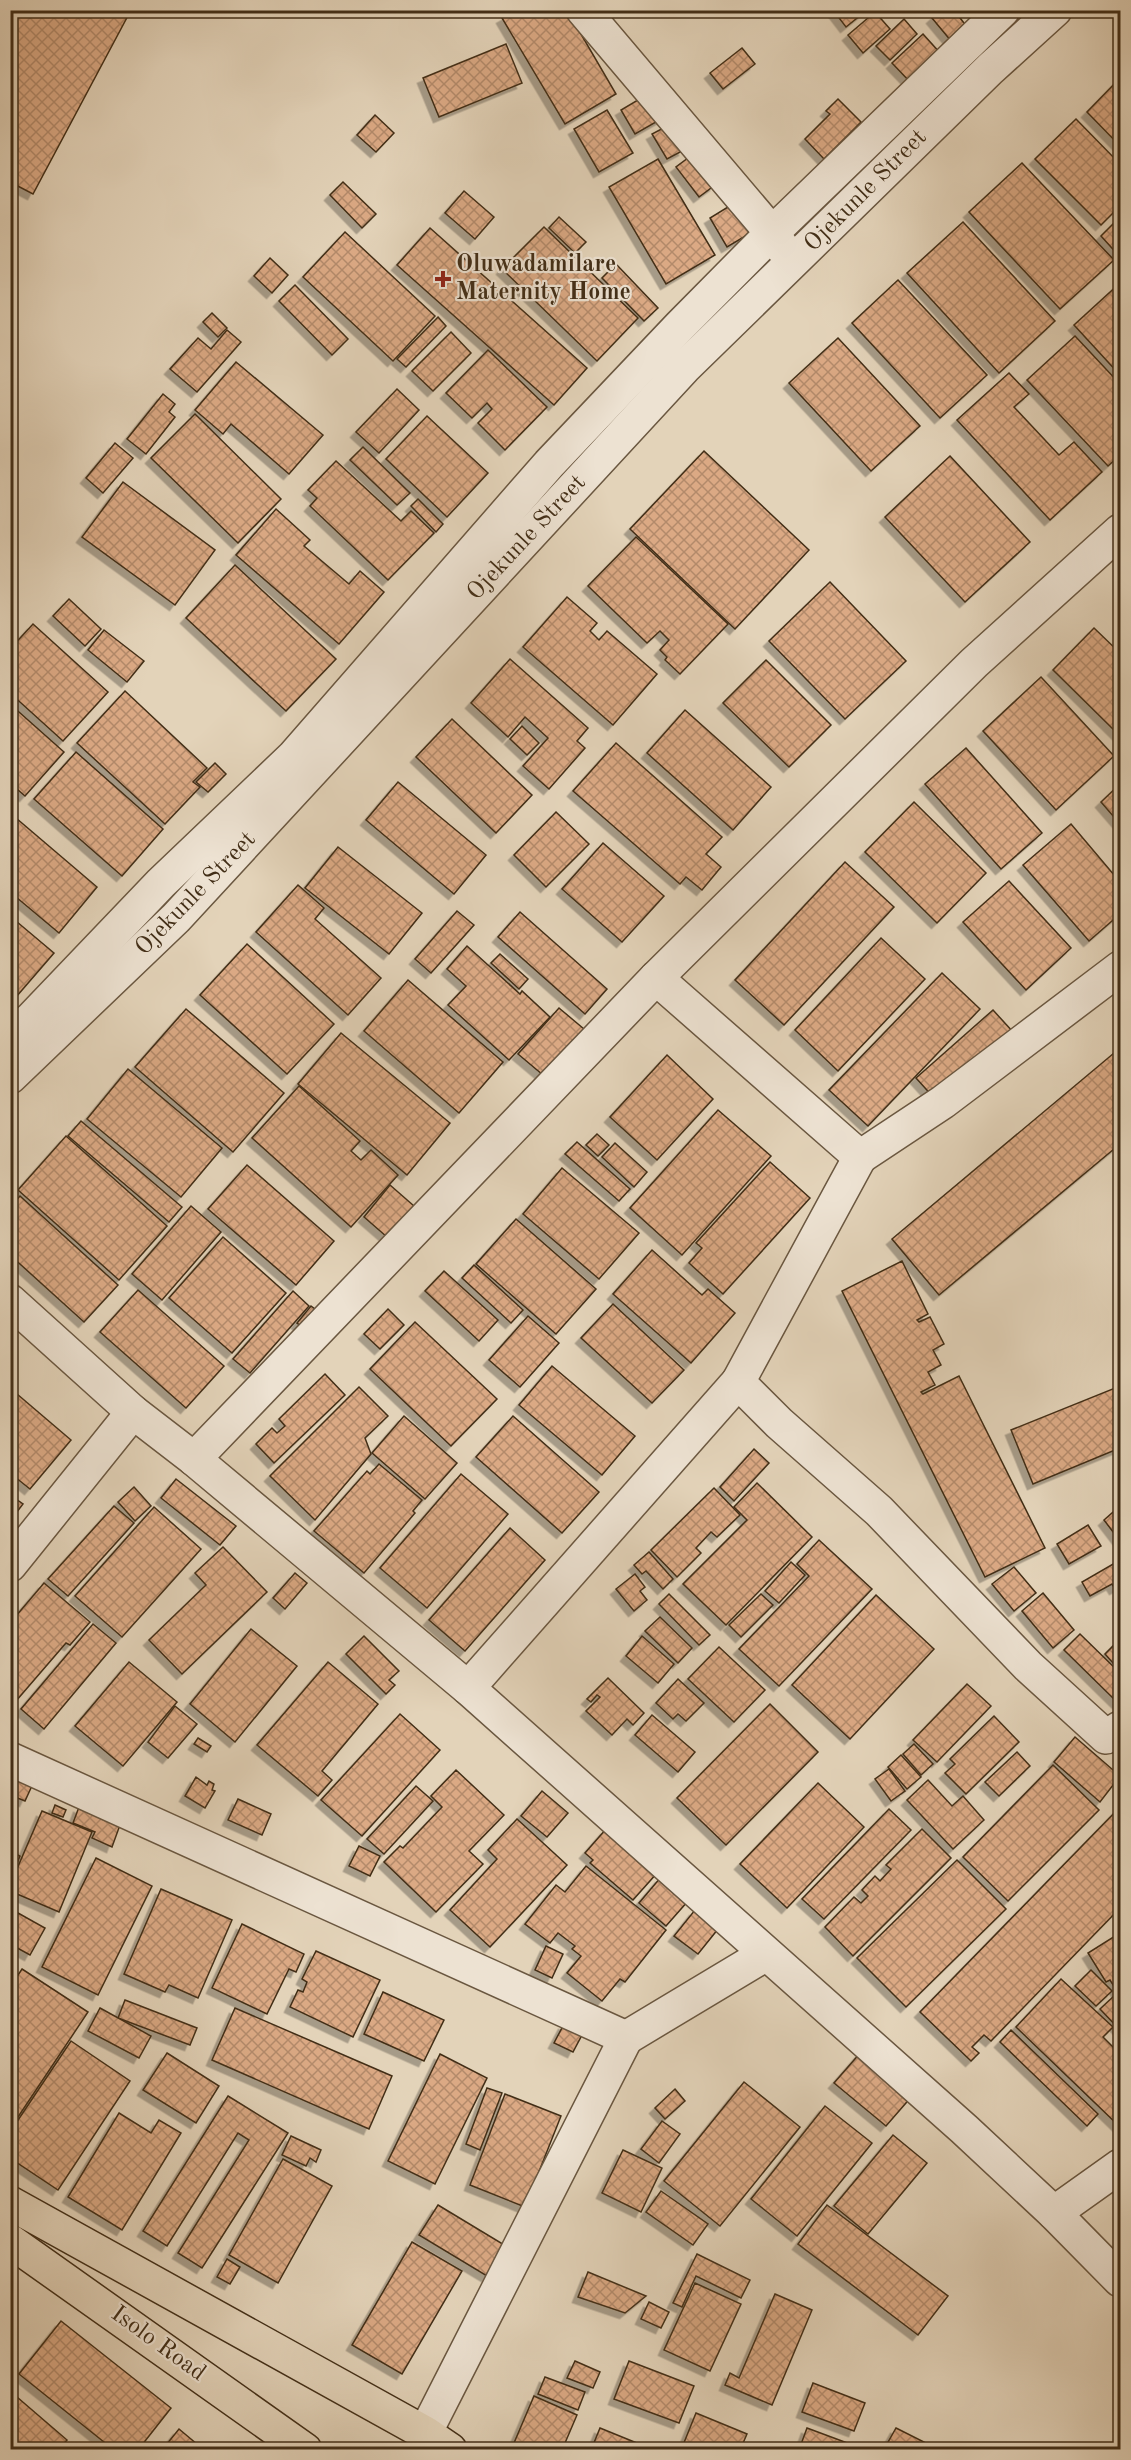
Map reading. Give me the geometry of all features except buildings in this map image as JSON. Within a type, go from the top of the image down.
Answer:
[{"type":"main road","points":[[10,2203],[438,2441]]},
{"type":"main road","name":"Isolo Road","points":[[10,2241],[28,2251],[305,2450]]},
{"type":"street","points":[[583,10],[772,233],[793,263]]},
{"type":"street","name":"Ojekunle Street","points":[[10,1038],[160,883],[293,757],[549,464],[772,233],[1003,10]]},
{"type":"street","name":"Ojekunle Street","points":[[10,1077],[176,918],[684,368],[990,69],[1055,10]]},
{"type":"street","points":[[194,1459],[656,978],[974,663],[1120,531]]},
{"type":"street","points":[[468,1689],[738,1382],[860,1157],[944,1101],[1120,968]]},
{"type":"street","points":[[656,978],[860,1157]]},
{"type":"street","points":[[10,1301],[133,1412],[194,1459],[468,1689],[964,2129],[1054,2213],[1120,2280]]},
{"type":"street","points":[[738,1382],[779,1423],[879,1511],[1028,1666],[1116,1740]]},
{"type":"street","points":[[10,1565],[133,1412]]},
{"type":"street","points":[[10,1759],[626,2038]]},
{"type":"street","points":[[438,2441],[626,2038],[766,1954]]},
{"type":"street","points":[[1054,2213],[1120,2166]]},
{"type":"place","name":"Oluwadamilare Maternity Home","points":[[443,279]]}]
